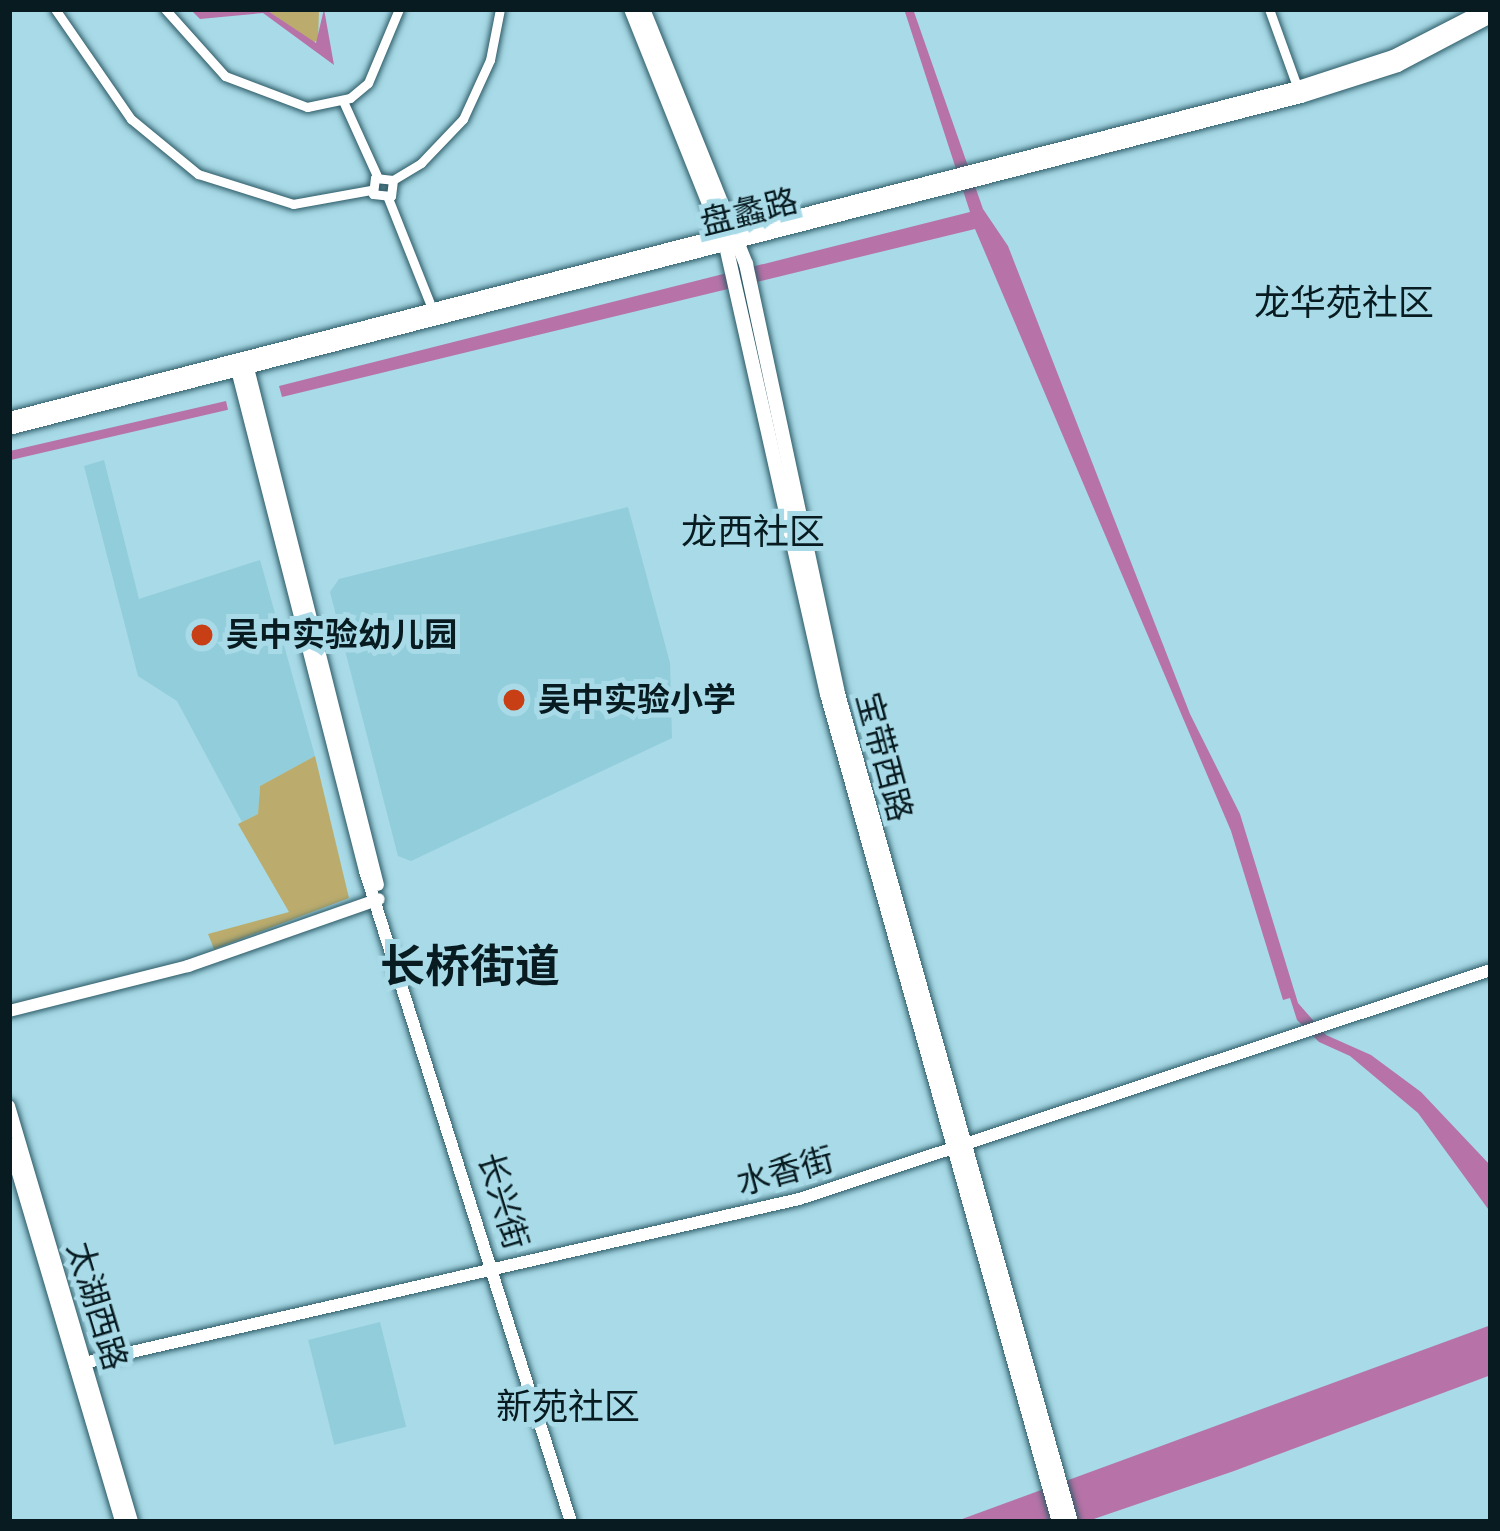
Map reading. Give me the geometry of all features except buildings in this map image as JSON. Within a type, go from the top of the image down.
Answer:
[{"type":"main road","name":"宝带西路","points":[[632,9],[731,239]]},
{"type":"main road","name":"宝带西路","points":[[643,9],[731,239],[837,690],[959,1148],[1052,1476],[1071,1522]]},
{"type":"main road","name":"宝带西路","points":[[1052,1476],[1059,1522]]},
{"type":"street","points":[[56,9],[131,119],[198,174],[293,204],[371,190],[388,198]]},
{"type":"street","points":[[165,9],[207,61],[242,87],[289,105],[343,101],[384,61],[399,9]]},
{"type":"street","points":[[434,315],[388,198],[393,180],[463,119],[490,60],[500,9]]},
{"type":"street","points":[[1269,9],[1299,92]]},
{"type":"street","name":"盘蠡路","points":[[1299,92],[1394,56],[1484,9]]},
{"type":"street","name":"盘蠡路","points":[[9,418],[241,364],[1397,66],[1491,17]]},
{"type":"street","points":[[343,101],[377,176],[371,190]]},
{"type":"street","points":[[377,176],[393,180]]},
{"type":"street","name":"盘蠡路","points":[[9,429],[241,364]]},
{"type":"street","name":"长兴街","points":[[241,364],[380,898],[572,1522]]},
{"type":"street","points":[[9,1011],[188,966],[380,898]]},
{"type":"street","name":"水香街","points":[[80,1364],[799,1198],[1491,970]]},
{"type":"street","name":"太湖西路","points":[[9,1106],[121,1522]]},
{"type":"street","name":"太湖西路","points":[[9,1143],[132,1522]]},
{"type":"shaded area","points":[[265,9],[319,9],[318,41],[313,42]]},
{"type":"shaded area","points":[[265,9],[316,43],[324,9],[334,65],[263,13],[200,19],[191,10]]},
{"type":"shaded area","points":[[904,9],[913,9],[983,209],[1008,246],[1190,714],[1240,814],[1298,1003],[1326,1035],[1371,1055],[1421,1092],[1491,1166],[1491,1213],[1418,1113],[1350,1056],[1319,1042],[1297,1020],[1290,998],[1283,1000],[1231,831],[975,229],[282,397],[279,386],[970,212]]},
{"type":"shaded area","points":[[226,401],[228,410],[10,460],[9,451]]},
{"type":"shaded area","name":"吴中实验幼儿园","points":[[104,460],[139,599],[260,560],[315,756],[260,786],[258,814],[242,822],[177,701],[138,676],[84,466]]},
{"type":"shaded area","name":"吴中实验小学","points":[[628,507],[670,663],[672,738],[411,861],[398,856],[330,592],[339,579]]},
{"type":"shaded area","points":[[315,756],[349,898],[214,949],[208,934],[289,912],[238,824],[258,814],[260,786]]},
{"type":"shaded area","points":[[380,1322],[406,1427],[334,1445],[308,1340]]},
{"type":"shaded area","points":[[1491,1325],[1491,1375],[1234,1471],[1085,1522],[954,1522]]},
{"type":"place","name":"吴中实验幼儿园","points":[[202,635]]},
{"type":"place","name":"吴中实验小学","points":[[514,700]]},
{"type":"district","name":"龙华苑社区","points":[[1344,303]]},
{"type":"district","name":"龙西社区","points":[[753,532]]},
{"type":"district","name":"长桥街道","points":[[470,966]]},
{"type":"district","name":"新苑社区","points":[[568,1407]]}]
